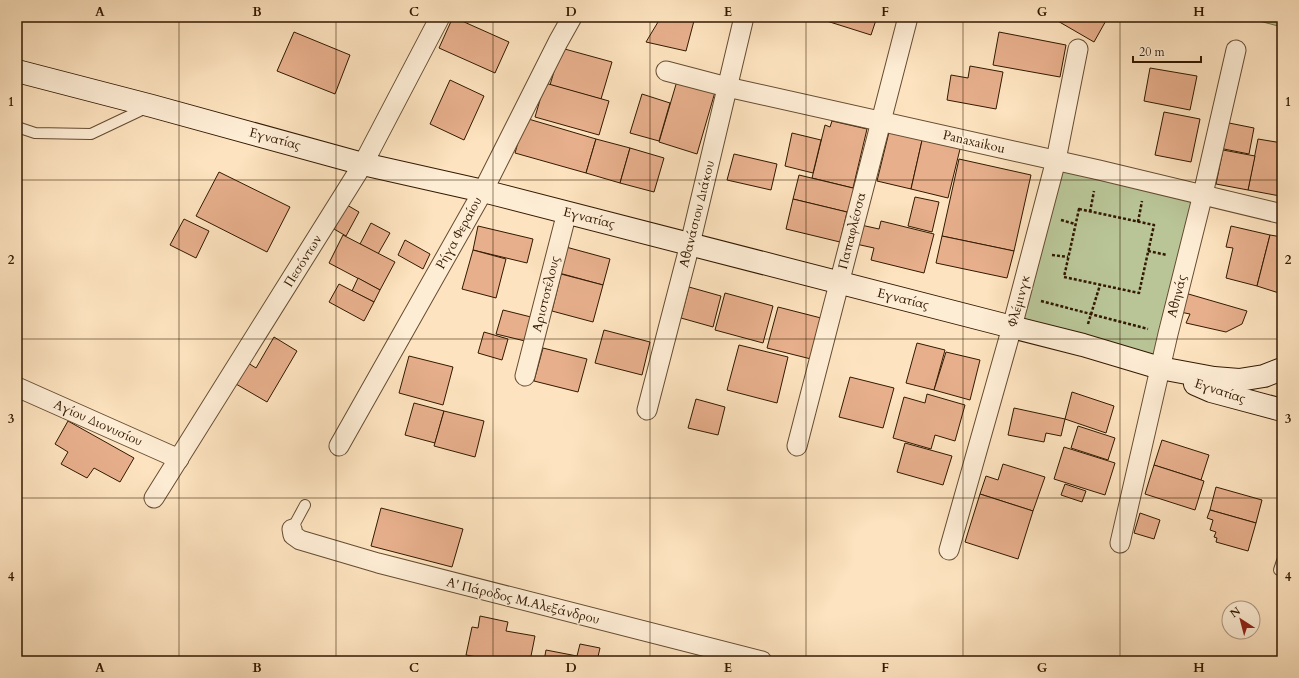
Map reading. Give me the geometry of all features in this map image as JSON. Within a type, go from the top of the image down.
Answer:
[{"type":"main road","name":"Εγνατίας","points":[[17,72],[152,106],[363,164],[483,191],[567,212],[1083,345],[1160,368],[1214,378],[1239,380],[1264,376],[1282,369]]},
{"type":"main road","name":"Εγνατίας","points":[[1160,368],[1211,391],[1282,410]]},
{"type":"street","name":"Πεσόντων","points":[[154,498],[363,164],[440,17]]},
{"type":"street","name":"Ρήγα Φεραίου","points":[[340,446],[483,191],[572,17]]},
{"type":"street","name":"Αθανάσιου Διάκου","points":[[647,410],[690,244],[744,17]]},
{"type":"street","name":"Παπαφλέσσα","points":[[797,446],[908,17]]},
{"type":"street","name":"Φλέμινγκ","points":[[949,550],[1012,327],[1056,160],[1078,49]]},
{"type":"street","name":"Αθηνάς","points":[[1120,544],[1160,368],[1203,194],[1236,50]]},
{"type":"street","name":"Panaxaikou","points":[[666,71],[727,87],[1056,160],[1282,214]]},
{"type":"street","name":"Αριστοτέλους","points":[[525,376],[567,212]]},
{"type":"street","name":"Αγίου Διονυσίου","points":[[17,388],[179,460]]},
{"type":"street","name":"Α' Πάροδος Μ.Αλεξάνδρου","points":[[292,529],[293,536],[300,540],[378,563],[762,661]]},
{"type":"lane","points":[[17,127],[35,133],[91,134],[152,106]]},
{"type":"lane","points":[[292,529],[305,505]]},
{"type":"path","points":[[1079,209],[1154,225],[1139,293],[1100,285],[1064,277],[1079,209]]},
{"type":"path","points":[[1090,314],[1100,285]]},
{"type":"path","points":[[1020,295],[1168,334]]},
{"type":"green space","points":[[1244,17],[1282,17],[1282,27]]},
{"type":"green space","points":[[1056,160],[1203,194],[1160,368],[1012,327]]},
{"type":"building","points":[[453,17],[509,42],[495,73],[439,48]]},
{"type":"building","points":[[661,17],[695,17],[686,51],[646,42]]},
{"type":"building","points":[[814,17],[877,17],[871,35]]},
{"type":"building","points":[[1058,17],[1108,17],[1094,42],[1056,20]]},
{"type":"building","points":[[294,32],[350,55],[335,94],[277,71]]},
{"type":"building","points":[[999,32],[1066,45],[1060,77],[993,65]]},
{"type":"building","points":[[561,48],[612,62],[601,99],[550,85]]},
{"type":"building","points":[[970,66],[1003,72],[996,109],[947,100],[951,75],[968,78]]},
{"type":"building","points":[[1150,68],[1197,76],[1190,110],[1144,101]]},
{"type":"building","points":[[450,80],[484,96],[464,140],[430,124]]},
{"type":"building","points":[[677,81],[715,92],[697,154],[659,142]]},
{"type":"building","points":[[545,83],[609,101],[599,135],[535,117]]},
{"type":"building","points":[[642,94],[670,103],[659,141],[630,133]]},
{"type":"building","points":[[1164,112],[1200,119],[1191,162],[1155,155]]},
{"type":"building","points":[[525,118],[596,139],[586,173],[515,153]]},
{"type":"building","points":[[832,121],[867,129],[853,188],[812,178],[825,125],[830,127]]},
{"type":"building","points":[[1224,122],[1254,128],[1249,154],[1219,148]]},
{"type":"building","points":[[890,128],[923,136],[911,189],[877,181]]},
{"type":"building","points":[[792,133],[821,140],[813,173],[785,166]]},
{"type":"building","points":[[923,136],[961,145],[948,198],[911,189]]},
{"type":"building","points":[[596,139],[630,148],[620,183],[586,173]]},
{"type":"building","points":[[1258,139],[1282,143],[1282,184],[1280,196],[1248,190]]},
{"type":"building","points":[[630,148],[664,158],[654,192],[620,183]]},
{"type":"building","points":[[1223,150],[1255,156],[1248,190],[1216,184]]},
{"type":"building","points":[[734,154],[777,164],[771,190],[727,180]]},
{"type":"building","points":[[959,159],[1031,175],[1014,251],[942,236]]},
{"type":"building","points":[[219,172],[290,207],[267,252],[196,216]]},
{"type":"building","points":[[799,175],[857,189],[851,213],[793,199]]},
{"type":"building","points":[[1282,184],[1282,197],[1280,196]]},
{"type":"building","points":[[915,197],[939,202],[932,232],[908,226]]},
{"type":"building","points":[[793,199],[847,212],[840,242],[786,229]]},
{"type":"building","points":[[347,205],[359,212],[346,236],[334,229]]},
{"type":"building","points":[[184,219],[209,231],[196,258],[170,245]]},
{"type":"building","points":[[881,221],[934,234],[924,273],[871,260],[874,248],[856,244],[861,225],[879,229]]},
{"type":"building","points":[[371,223],[390,233],[378,254],[360,244]]},
{"type":"building","points":[[478,226],[533,239],[527,263],[473,250]]},
{"type":"building","points":[[1231,226],[1270,235],[1257,286],[1226,278],[1233,248],[1226,247]]},
{"type":"building","points":[[343,235],[395,262],[380,290],[329,263]]},
{"type":"building","points":[[1270,235],[1282,237],[1282,294],[1257,286]]},
{"type":"building","points":[[942,236],[1014,251],[1007,278],[936,263]]},
{"type":"building","points":[[405,240],[430,254],[423,269],[398,255]]},
{"type":"building","points":[[566,247],[610,259],[603,285],[559,273]]},
{"type":"building","points":[[473,250],[506,259],[496,298],[462,289]]},
{"type":"building","points":[[561,274],[603,285],[593,322],[552,311]]},
{"type":"building","points":[[358,278],[380,290],[374,302],[352,291]]},
{"type":"building","points":[[339,284],[374,302],[364,321],[329,302]]},
{"type":"building","points":[[689,287],[721,296],[713,327],[681,318]]},
{"type":"building","points":[[725,293],[773,306],[763,343],[715,330]]},
{"type":"building","points":[[1185,293],[1247,311],[1242,324],[1226,332],[1186,323],[1190,314],[1180,312]]},
{"type":"building","points":[[778,307],[821,318],[811,359],[767,348]]},
{"type":"building","points":[[503,310],[531,317],[525,341],[496,334]]},
{"type":"building","points":[[604,330],[650,342],[642,375],[595,363]]},
{"type":"building","points":[[484,332],[508,339],[502,360],[478,353]]},
{"type":"building","points":[[274,337],[297,351],[267,402],[236,384],[248,363],[256,368]]},
{"type":"building","points":[[917,343],[945,350],[934,390],[906,383]]},
{"type":"building","points":[[739,345],[788,357],[777,403],[727,390]]},
{"type":"building","points":[[543,348],[587,359],[578,392],[534,381]]},
{"type":"building","points":[[946,352],[980,360],[970,400],[934,390]]},
{"type":"building","points":[[409,356],[453,367],[443,405],[399,393]]},
{"type":"building","points":[[850,377],[894,388],[883,428],[839,417]]},
{"type":"building","points":[[1072,392],[1114,406],[1106,433],[1065,419]]},
{"type":"building","points":[[927,394],[965,405],[955,441],[935,435],[931,449],[893,438],[904,397],[925,403]]},
{"type":"building","points":[[696,399],[725,407],[718,435],[688,428]]},
{"type":"building","points":[[414,403],[444,411],[435,443],[405,435]]},
{"type":"building","points":[[1014,408],[1065,419],[1061,436],[1046,433],[1044,442],[1008,435]]},
{"type":"building","points":[[444,411],[484,421],[475,457],[434,446]]},
{"type":"building","points":[[68,421],[134,458],[120,482],[94,468],[87,478],[61,464],[68,452],[55,444]]},
{"type":"building","points":[[1078,426],[1115,438],[1108,460],[1071,448]]},
{"type":"building","points":[[1162,440],[1209,455],[1201,480],[1154,465]]},
{"type":"building","points":[[905,443],[952,456],[943,485],[897,472]]},
{"type":"building","points":[[1064,447],[1115,463],[1105,495],[1054,479]]},
{"type":"building","points":[[1003,464],[1045,477],[1033,511],[980,494],[986,476],[998,480]]},
{"type":"building","points":[[1154,465],[1204,481],[1195,510],[1145,494]]},
{"type":"building","points":[[1065,484],[1086,491],[1082,502],[1061,495]]},
{"type":"building","points":[[1216,487],[1262,500],[1256,523],[1210,510]]},
{"type":"building","points":[[980,494],[1033,511],[1018,559],[965,542]]},
{"type":"building","points":[[381,508],[463,529],[452,567],[371,546]]},
{"type":"building","points":[[1210,510],[1256,523],[1248,551],[1216,542],[1217,538],[1214,537],[1216,532],[1210,530],[1213,520],[1207,518]]},
{"type":"building","points":[[1140,513],[1160,520],[1154,539],[1134,533]]},
{"type":"building","points":[[480,616],[508,622],[506,631],[535,636],[530,661],[476,661],[477,657],[466,655],[472,627],[478,628]]},
{"type":"building","points":[[580,644],[600,648],[597,661],[544,661],[546,650],[577,656]]}]
